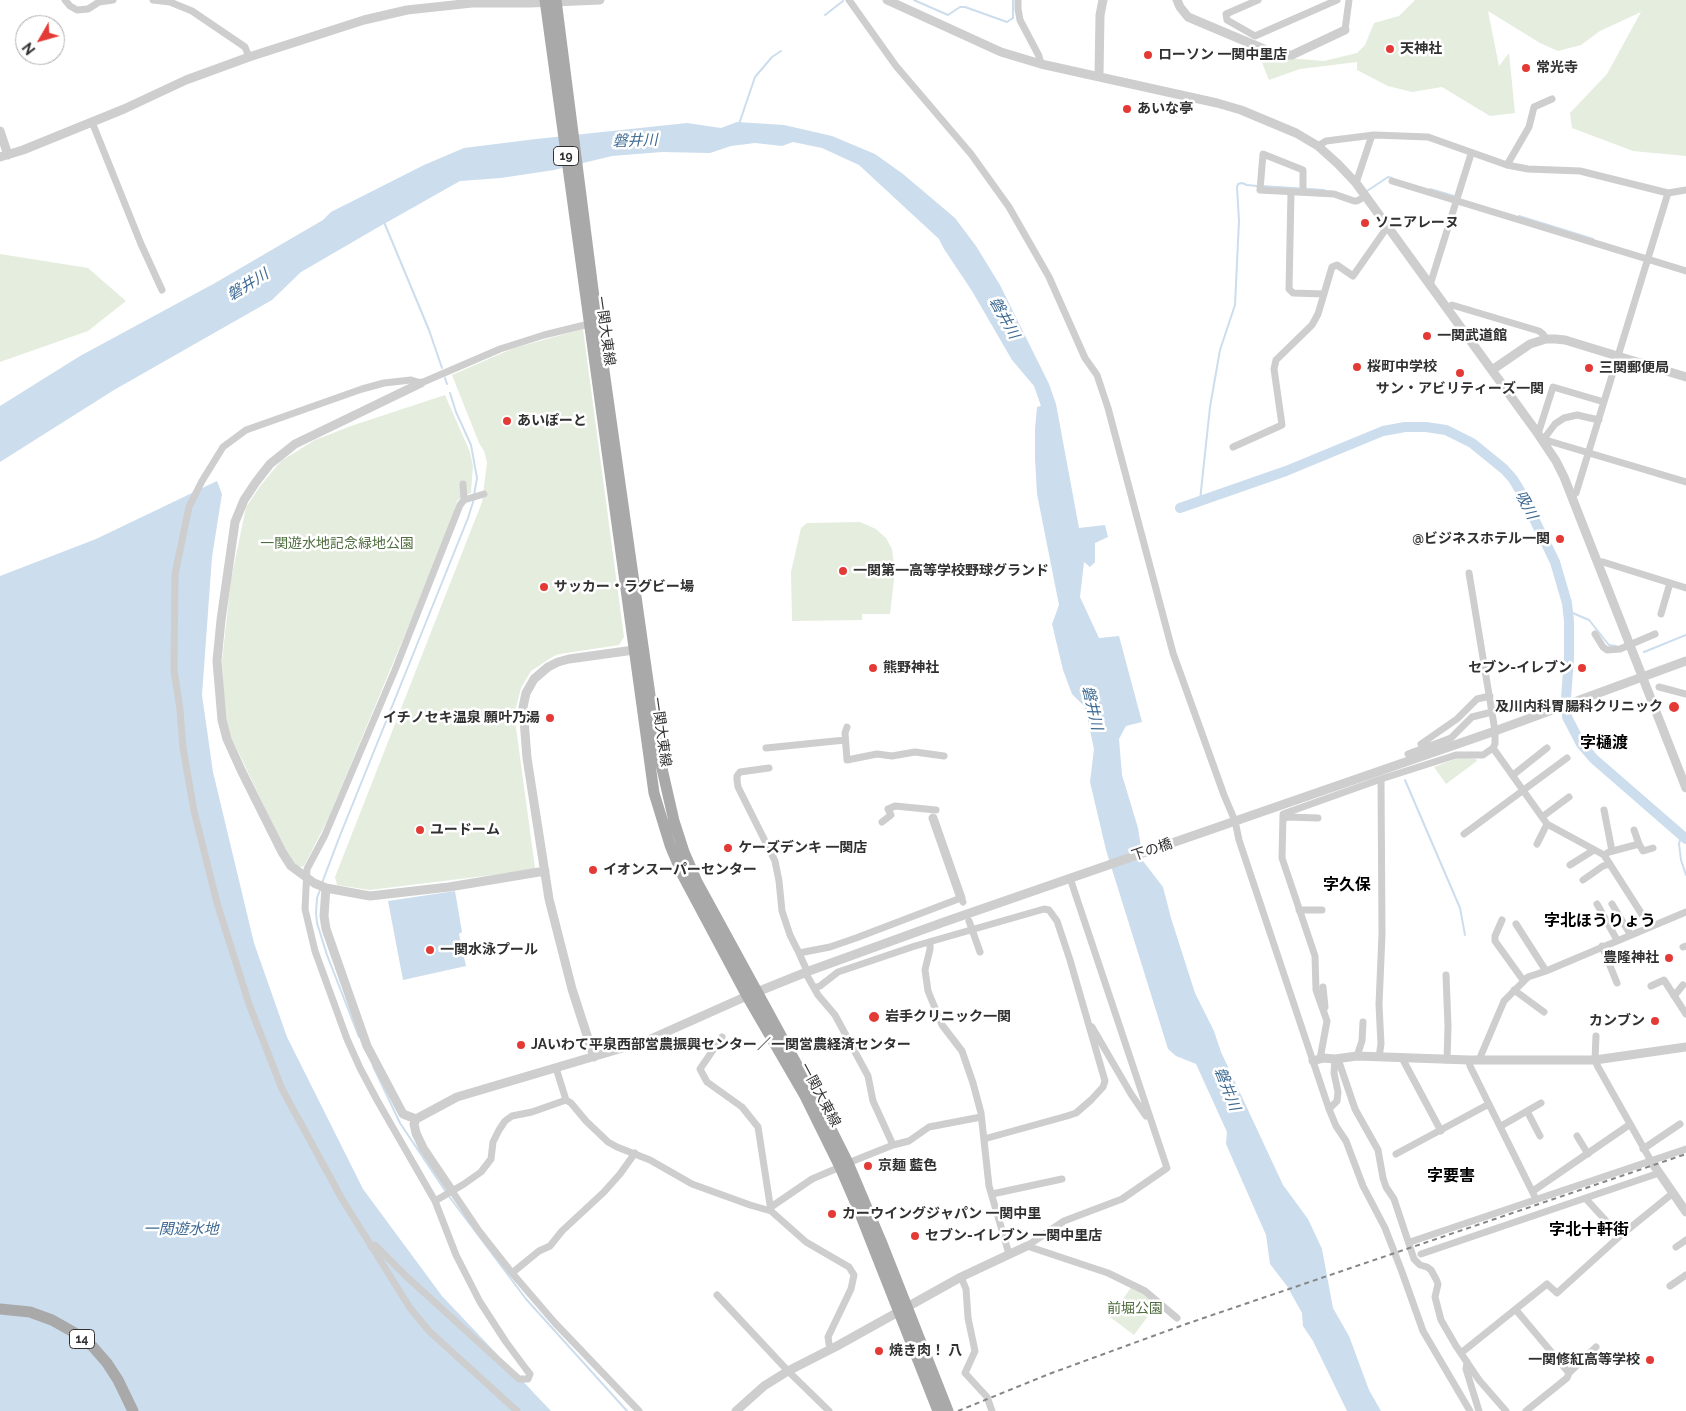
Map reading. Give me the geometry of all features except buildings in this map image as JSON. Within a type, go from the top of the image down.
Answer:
[{"type":"main road","name":"一関大東線","points":[[545,0],[658,751],[674,821],[684,852],[752,994]]},
{"type":"main road","name":"一関大東線","points":[[556,0],[592,311],[589,324],[654,793],[670,845],[684,876],[820,1107],[902,1309],[948,1411]]},
{"type":"main road","name":"14","points":[[0,1309],[30,1312],[52,1320],[75,1333],[93,1347],[107,1363],[118,1380],[133,1411]]},
{"type":"main road","name":"一関大東線","points":[[902,1309],[938,1411]]},
{"type":"street","points":[[65,0],[77,10],[83,10],[99,2],[113,0]]},
{"type":"street","points":[[153,0],[170,2],[192,12],[246,47],[249,57]]},
{"type":"street","points":[[0,131],[4,156],[124,109],[186,80],[249,57],[343,26],[407,10],[472,2],[530,3],[600,0]]},
{"type":"street","points":[[849,0],[896,66],[971,154],[1009,206],[1049,277],[1086,358],[1097,374],[1108,408],[1173,653],[1224,795],[1231,823],[1239,840],[1316,1060],[1329,1109],[1336,1126],[1346,1141],[1363,1186],[1385,1228],[1423,1331],[1470,1411]]},
{"type":"street","points":[[887,0],[1001,52],[1040,64],[1241,110],[1281,126],[1318,146],[1356,182],[1540,437],[1564,477],[1686,788]]},
{"type":"street","points":[[1018,0],[1020,20],[1039,56],[1040,64]]},
{"type":"street","points":[[1099,76],[1100,15],[1103,0]]},
{"type":"street","points":[[1177,0],[1188,17],[1278,55],[1292,54],[1346,30],[1349,0]]},
{"type":"street","points":[[1258,0],[1226,14],[1227,20],[1255,36],[1337,0]]},
{"type":"street","points":[[1507,165],[1529,127],[1534,107],[1552,99]]},
{"type":"street","points":[[92,122],[162,290]]},
{"type":"street","points":[[1318,146],[1326,141],[1372,135],[1428,137],[1471,154],[1507,165],[1528,169],[1580,171],[1668,193],[1686,190]]},
{"type":"street","points":[[1356,182],[1372,135]]},
{"type":"street","points":[[1304,192],[1303,170],[1263,154],[1260,190],[1334,194],[1354,201],[1366,196]]},
{"type":"street","points":[[1430,285],[1471,154]]},
{"type":"street","points":[[1392,181],[1686,271]]},
{"type":"street","points":[[1291,192],[1289,289],[1293,294],[1324,294]]},
{"type":"street","points":[[1572,496],[1576,493],[1589,452],[1668,193]]},
{"type":"street","points":[[1233,447],[1282,425],[1274,370],[1276,360],[1312,324],[1318,314],[1332,267],[1337,265],[1353,276],[1388,226]]},
{"type":"street","points":[[1447,308],[1452,305],[1539,331],[1546,339]]},
{"type":"street","points":[[545,871],[449,887],[370,896],[326,888],[310,881],[291,866],[282,852],[227,738],[222,720],[217,662],[224,590],[235,522],[244,500],[270,464],[295,444],[422,383],[500,349],[544,335],[589,324]]},
{"type":"street","points":[[1492,370],[1530,344],[1546,339],[1565,340],[1686,377]]},
{"type":"street","points":[[422,383],[411,380],[384,383],[362,389],[246,430],[223,447],[202,481],[189,507],[175,574],[174,662],[183,748],[194,811],[218,903],[248,1004],[282,1089],[342,1199],[410,1308],[429,1331],[517,1411]]},
{"type":"street","points":[[1540,437],[1553,387],[1604,402]]},
{"type":"street","points":[[1540,437],[1564,418],[1577,415],[1599,420]]},
{"type":"street","points":[[1540,437],[1686,482]]},
{"type":"street","points":[[463,484],[464,500]]},
{"type":"street","points":[[371,1247],[375,1244],[407,1277],[519,1378],[528,1380],[530,1374],[480,1302],[456,1255],[437,1200],[376,1100],[347,1039],[315,951],[305,909],[310,881],[306,869],[325,835],[360,753],[460,505],[464,500],[484,494]]},
{"type":"street","points":[[1598,562],[1686,586]]},
{"type":"street","points":[[1316,1060],[1327,1021],[1316,990],[1315,956],[1282,858],[1283,814],[1456,755],[1483,755],[1493,748],[1495,744],[1495,731],[1469,573]]},
{"type":"street","points":[[1660,614],[1670,583]]},
{"type":"street","points":[[1595,634],[1607,650],[1620,649],[1655,634]]},
{"type":"street","points":[[594,1057],[570,982],[549,899],[524,730],[523,707],[526,693],[534,678],[548,667],[558,662],[634,650]]},
{"type":"street","name":"下の橋","points":[[416,1119],[456,1097],[646,1041],[806,972],[944,922],[1553,711],[1643,678],[1655,671],[1686,661]]},
{"type":"street","points":[[1659,687],[1686,694]]},
{"type":"street","points":[[1421,744],[1457,719],[1478,699],[1490,696]]},
{"type":"street","points":[[1408,754],[1451,738],[1472,717],[1492,712]]},
{"type":"street","points":[[847,727],[845,740],[848,760],[877,754],[892,756],[915,752],[944,756]]},
{"type":"street","points":[[766,748],[845,740]]},
{"type":"street","points":[[1493,748],[1547,824],[1604,855],[1650,927]]},
{"type":"street","points":[[1512,775],[1547,748]]},
{"type":"street","points":[[1464,834],[1567,758]]},
{"type":"street","points":[[769,768],[740,772],[736,780],[738,787],[775,861],[782,911],[790,936],[814,988],[835,1015],[844,1035],[868,1076],[874,1101],[893,1145]]},
{"type":"street","points":[[1379,1057],[1381,1044],[1379,1005],[1382,934],[1381,779]]},
{"type":"street","points":[[1542,817],[1569,797]]},
{"type":"street","points":[[799,953],[830,947],[962,900],[934,814],[894,806],[888,809],[891,815],[882,822]]},
{"type":"street","points":[[1604,810],[1612,851]]},
{"type":"street","points":[[1283,819],[1288,817],[1318,818]]},
{"type":"street","points":[[1537,844],[1547,824]]},
{"type":"street","points":[[1634,830],[1643,851],[1653,848]]},
{"type":"street","points":[[1604,855],[1639,844]]},
{"type":"street","points":[[1570,865],[1594,850]]},
{"type":"street","points":[[1583,880],[1603,866],[1610,864]]},
{"type":"street","points":[[736,1411],[764,1386],[788,1371],[830,1350],[961,1277],[1027,1246],[1064,1221],[1122,1199],[1166,1170],[1167,1168],[1073,877]]},
{"type":"street","points":[[326,888],[324,916],[326,929],[367,1046],[402,1114],[416,1119],[416,1133],[450,1192],[512,1273],[555,1323],[639,1411]]},
{"type":"street","points":[[1597,904],[1617,940]]},
{"type":"street","points":[[1612,904],[1630,934]]},
{"type":"street","points":[[814,988],[820,986],[838,972],[930,942],[1044,909],[1050,910],[1062,934],[1105,1077],[1103,1087],[1076,1112],[1067,1116],[984,1139]]},
{"type":"street","points":[[1299,910],[1322,910]]},
{"type":"street","points":[[1479,1060],[1504,1001],[1523,980],[1686,912]]},
{"type":"street","points":[[1502,920],[1495,936],[1495,941],[1523,980]]},
{"type":"street","points":[[969,921],[980,952]]},
{"type":"street","points":[[1516,924],[1546,971]]},
{"type":"street","points":[[930,942],[925,970],[928,991],[942,1025],[962,1051],[974,1083],[981,1117],[990,1186],[1009,1254]]},
{"type":"street","points":[[1602,946],[1617,984]]},
{"type":"street","points":[[1446,975],[1447,1060]]},
{"type":"street","points":[[1651,986],[1664,980],[1674,996],[1683,1003],[1686,1014]]},
{"type":"street","points":[[1674,996],[1683,985]]},
{"type":"street","points":[[1323,987],[1326,1007],[1323,1009]]},
{"type":"street","points":[[1514,990],[1544,1012]]},
{"type":"street","points":[[1086,1018],[1131,1094],[1152,1124]]},
{"type":"street","points":[[1357,1056],[1362,1041],[1363,1022]]},
{"type":"street","points":[[722,1036],[700,1069],[707,1082],[742,1107],[758,1127],[771,1209]]},
{"type":"street","points":[[1596,1036],[1595,1060],[1643,1149],[1686,1212]]},
{"type":"street","points":[[1316,1060],[1357,1056],[1447,1060],[1595,1060],[1686,1047]]},
{"type":"street","points":[[1402,1058],[1441,1131]]},
{"type":"street","points":[[1329,1109],[1337,1100],[1338,1092],[1334,1074],[1337,1059]]},
{"type":"street","points":[[1337,1059],[1355,1109],[1378,1150],[1386,1188],[1394,1199],[1414,1259],[1420,1265],[1431,1270],[1438,1284],[1435,1297],[1441,1320],[1479,1380],[1506,1411]]},
{"type":"street","points":[[1469,1060],[1470,1066],[1534,1191],[1536,1199]]},
{"type":"street","points":[[556,1068],[566,1100],[608,1142],[650,1160],[692,1184],[750,1206],[771,1209],[806,1242],[849,1267],[854,1275],[851,1288],[828,1337],[830,1350]]},
{"type":"street","points":[[437,1200],[481,1172],[491,1159],[493,1142],[505,1121],[512,1116],[532,1112],[566,1100]]},
{"type":"street","points":[[1501,1126],[1541,1102]]},
{"type":"street","points":[[1396,1154],[1489,1104]]},
{"type":"street","points":[[1527,1111],[1540,1136]]},
{"type":"street","points":[[771,1209],[812,1180],[893,1145],[910,1141],[929,1127],[981,1117]]},
{"type":"street","points":[[1643,1149],[1680,1124]]},
{"type":"street","points":[[1534,1191],[1630,1125]]},
{"type":"street","points":[[1577,1136],[1588,1154]]},
{"type":"street","points":[[1413,1241],[1686,1149]]},
{"type":"street","points":[[512,1273],[539,1251],[550,1246],[562,1231],[604,1192],[635,1153]]},
{"type":"street","points":[[1421,1254],[1659,1173]]},
{"type":"street","points":[[992,1194],[1062,1179]]},
{"type":"street","points":[[1461,1353],[1547,1284],[1557,1293],[1620,1236],[1672,1193]]},
{"type":"street","points":[[1586,1199],[1620,1236]]},
{"type":"street","points":[[1676,1247],[1686,1240]]},
{"type":"street","points":[[1027,1246],[1108,1273],[1145,1291],[1177,1318]]},
{"type":"street","points":[[1670,1286],[1686,1275]]},
{"type":"street","points":[[961,1277],[966,1289],[968,1318],[975,1351],[965,1373],[987,1397],[992,1411]]},
{"type":"street","points":[[717,1295],[788,1371],[829,1411]]},
{"type":"street","points":[[1516,1310],[1569,1373]]},
{"type":"street","points":[[1526,1411],[1567,1378],[1569,1373],[1596,1347]]},
{"type":"street","points":[[1467,1362],[1466,1369],[1479,1411]]},
{"type":"green space","points":[[1415,0],[1686,0],[1686,156],[1633,151],[1572,128],[1570,113],[1607,74],[1641,12],[1600,31],[1581,45],[1558,51],[1540,43],[1488,11],[1499,66],[1509,53],[1515,113],[1490,116],[1442,87],[1412,92],[1388,86],[1357,70],[1357,62],[1300,69],[1269,80],[1258,53],[1324,61],[1357,53],[1365,45],[1374,23],[1399,16]]},
{"type":"green space","points":[[0,254],[88,268],[126,301],[88,331],[0,362]]},
{"type":"green space","points":[[583,329],[624,637],[619,645],[554,656],[531,671],[521,688],[515,720],[535,868],[533,870],[370,890],[337,885],[335,877],[482,502],[487,462],[452,375],[514,348]]},
{"type":"green space","name":"一関遊水地記念緑地公園","points":[[445,395],[470,452],[473,466],[471,493],[457,501],[451,524],[328,819],[304,866],[297,868],[292,864],[230,735],[224,713],[222,661],[231,580],[246,507],[281,461],[315,440]]},
{"type":"green space","name":"一関第一高等学校野球グランド","points":[[860,522],[876,529],[886,538],[892,549],[895,571],[890,614],[862,614],[862,620],[792,621],[791,572],[801,528],[807,523]]},
{"type":"green space","points":[[1460,757],[1476,759],[1477,761],[1446,784],[1434,767]]},
{"type":"green space","name":"前堀公園","points":[[1135,1282],[1160,1300],[1134,1335],[1110,1317]]},
{"type":"water","name":"磐井川","points":[[737,122],[784,125],[832,136],[875,154],[903,174],[955,218],[976,246],[1000,285],[1049,384],[1056,404],[1079,528],[1105,525],[1108,537],[1095,543],[1095,562],[1090,567],[1084,562],[1080,597],[1099,638],[1119,636],[1142,722],[1126,726],[1119,739],[1122,775],[1138,828],[1143,861],[1163,887],[1195,993],[1214,1031],[1221,1052],[1283,1185],[1308,1219],[1322,1249],[1333,1308],[1349,1336],[1369,1390],[1381,1411],[1347,1411],[1313,1341],[1303,1326],[1302,1313],[1287,1286],[1270,1264],[1266,1235],[1226,1144],[1227,1132],[1196,1064],[1176,1056],[1168,1049],[1106,850],[1090,782],[1094,749],[1085,707],[1072,694],[1063,670],[1052,624],[1059,605],[1037,494],[1035,429],[1037,407],[1041,406],[1034,386],[1012,360],[939,239],[859,165],[822,148],[793,142],[782,146],[755,143],[731,146],[710,153],[662,152],[612,156],[554,170],[501,178],[460,181],[301,272],[272,300],[114,390],[0,462],[0,406],[80,356],[215,283],[323,220],[331,212],[424,165],[464,148],[687,123],[721,128]]},
{"type":"water","name":"一関遊水地","points":[[217,481],[222,494],[212,557],[202,695],[213,772],[254,943],[287,1037],[363,1189],[442,1296],[551,1411],[0,1411],[0,576],[96,539]]},
{"type":"water","name":"一関水泳プール","points":[[455,891],[462,932],[459,934],[466,966],[403,980],[388,901]]},
{"type":"waterway","points":[[914,0],[948,15],[960,7],[965,7],[1007,22],[1013,18],[1013,0]]},
{"type":"waterway","points":[[825,15],[843,1]]},
{"type":"waterway","points":[[739,124],[755,77],[772,57],[781,51]]},
{"type":"waterway","points":[[1367,191],[1388,177],[1392,178]]},
{"type":"waterway","points":[[1200,500],[1210,407],[1220,350],[1235,305],[1239,221],[1237,187],[1238,184],[1242,183],[1257,186]]},
{"type":"waterway","points":[[1262,186],[1324,190]]},
{"type":"waterway","points":[[1430,189],[1454,196]]},
{"type":"waterway","points":[[1519,216],[1593,239]]},
{"type":"waterway","points":[[384,222],[429,330],[442,368]]},
{"type":"waterway","points":[[445,378],[447,384]]},
{"type":"waterway","points":[[450,393],[456,412],[471,445],[477,478],[474,495]]},
{"type":"waterway","name":"吸川","points":[[1180,508],[1286,471],[1383,431],[1405,427],[1426,427],[1446,430],[1472,443],[1504,469],[1513,479],[1555,562],[1567,603],[1569,621],[1567,717],[1581,744],[1594,759],[1686,839]]},
{"type":"waterway","points":[[322,883],[474,499]]},
{"type":"waterway","points":[[1568,611],[1589,620],[1609,645],[1616,646]]},
{"type":"waterway","points":[[1644,652],[1686,635]]},
{"type":"waterway","points":[[1405,780],[1460,908],[1465,935]]},
{"type":"waterway","points":[[1681,836],[1679,844],[1681,860],[1686,875]]},
{"type":"waterway","points":[[320,890],[317,898],[317,923],[327,955],[359,1037]]},
{"type":"waterway","points":[[373,1066],[400,1123],[446,1192]]},
{"type":"waterway","points":[[448,1195],[526,1299],[627,1411]]},
{"type":"railway","points":[[958,1411],[1049,1374],[1186,1324],[1686,1154]]},
{"type":"place","name":"天神社","points":[[1390,49]]},
{"type":"place","name":"ローソン 一関中里店","points":[[1148,55]]},
{"type":"place","name":"常光寺","points":[[1526,68]]},
{"type":"place","name":"あいな亭","points":[[1127,109]]},
{"type":"place","name":"ソニアレーヌ","points":[[1365,223]]},
{"type":"place","name":"一関武道館","points":[[1427,336]]},
{"type":"place","name":"桜町中学校","points":[[1357,367]]},
{"type":"place","name":"三関郵便局","points":[[1589,368]]},
{"type":"place","name":"サン・アビリティーズ一関","points":[[1460,373]]},
{"type":"place","name":"あいぽーと","points":[[507,421]]},
{"type":"place","name":"@ビジネスホテル一関","points":[[1560,539]]},
{"type":"place","name":"一関第一高等学校野球グランド","points":[[843,571]]},
{"type":"place","name":"サッカー・ラグビー場","points":[[544,587]]},
{"type":"place","name":"熊野神社","points":[[873,668]]},
{"type":"place","name":"セブン-イレブン","points":[[1582,668]]},
{"type":"place","name":"及川内科胃腸科クリニック","points":[[1674,707]]},
{"type":"place","name":"イチノセキ温泉 願叶乃湯","points":[[550,718]]},
{"type":"place","name":"ユードーム","points":[[420,830]]},
{"type":"place","name":"ケーズデンキ 一関店","points":[[728,848]]},
{"type":"place","name":"イオンスーパーセンター","points":[[593,870]]},
{"type":"place","name":"一関水泳プール","points":[[430,950]]},
{"type":"place","name":"豊隆神社","points":[[1669,958]]},
{"type":"place","name":"岩手クリニック一関","points":[[874,1017]]},
{"type":"place","name":"カンブン","points":[[1655,1021]]},
{"type":"place","name":"JAいわて平泉西部営農振興センター／一関営農経済センター","points":[[521,1045]]},
{"type":"place","name":"京麺 藍色","points":[[868,1166]]},
{"type":"place","name":"カーウイングジャパン 一関中里","points":[[832,1214]]},
{"type":"place","name":"セブン-イレブン 一関中里店","points":[[915,1236]]},
{"type":"place","name":"焼き肉！ 八","points":[[879,1351]]},
{"type":"place","name":"一関修紅高等学校","points":[[1650,1360]]},
{"type":"district","name":"字樋渡","points":[[1604,743]]},
{"type":"district","name":"字久保","points":[[1347,885]]},
{"type":"district","name":"字北ほうりょう","points":[[1600,921]]},
{"type":"district","name":"字要害","points":[[1451,1176]]},
{"type":"district","name":"字北十軒街","points":[[1589,1230]]}]
